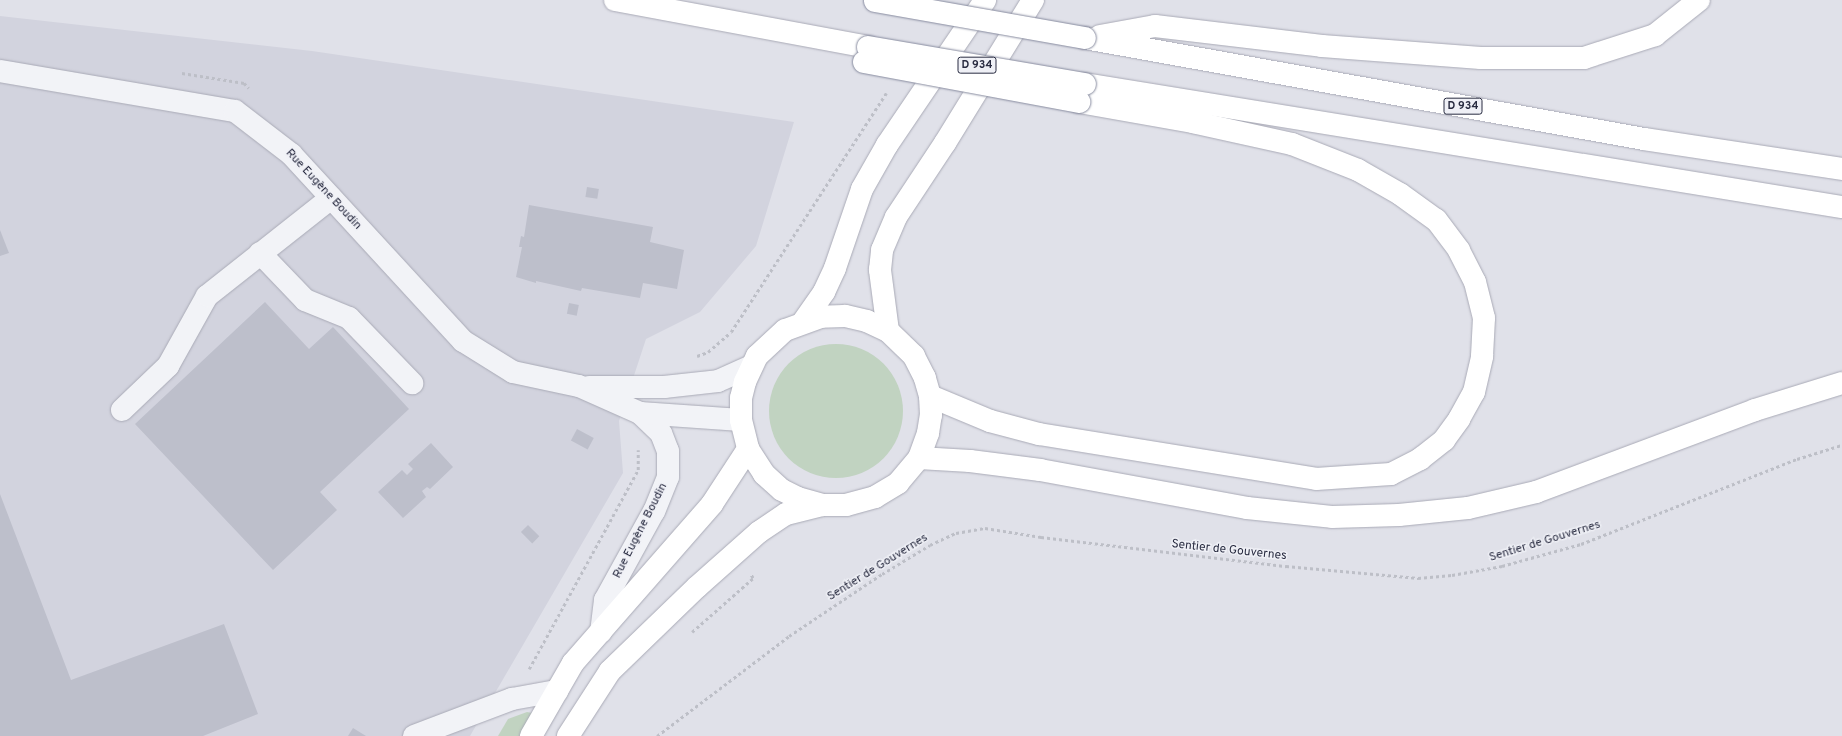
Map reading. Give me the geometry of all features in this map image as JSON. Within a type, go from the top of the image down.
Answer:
[{"type":"main road","name":"D 934","points":[[615,0],[817,36],[866,54],[1082,93],[1842,207]]},
{"type":"main road","name":"D 934","points":[[873,0],[1644,139],[1842,169]]},
{"type":"main road","points":[[803,322],[824,292],[835,268],[866,182],[887,145],[985,0]]},
{"type":"main road","points":[[888,331],[880,270],[882,250],[896,217],[945,143],[1032,0]]},
{"type":"main road","points":[[1085,38],[1155,26],[1322,46],[1481,58],[1584,58],[1655,36],[1699,0]]},
{"type":"main road","points":[[930,396],[990,421],[1039,434],[1316,479],[1391,474],[1420,460],[1444,440],[1460,419],[1474,392],[1482,356],[1484,318],[1475,282],[1458,250],[1436,220],[1400,194],[1358,170],[1292,144],[1194,122],[1082,93]]},
{"type":"main road","points":[[568,736],[610,671],[697,587],[759,532],[786,514],[823,505],[846,505],[876,497],[898,483],[918,458],[928,433],[931,415],[930,396],[925,378],[914,356],[888,331],[866,321],[845,316],[821,317],[803,322],[785,330],[770,342],[751,366],[741,398],[740,420],[748,449],[764,474],[782,490],[798,498],[823,505]]},
{"type":"main road","points":[[918,458],[970,461],[1040,470],[1247,508],[1332,516],[1399,515],[1468,508],[1536,492],[1756,410],[1842,383]]},
{"type":"main road","points":[[531,736],[556,690],[573,664],[712,504],[748,449]]},
{"type":"street","name":"Rue Eugène Boudin","points":[[0,71],[235,111],[291,154],[463,340],[513,372],[580,386],[672,386],[718,381],[751,366]]},
{"type":"street","points":[[122,410],[168,366],[207,296],[331,198]]},
{"type":"street","points":[[260,254],[306,300],[348,318],[412,383]]},
{"type":"street","name":"Rue Eugène Boudin","points":[[580,386],[640,413],[661,433],[668,451],[668,477],[654,511],[605,600],[600,632]]},
{"type":"street","name":"Rue Eugène Boudin","points":[[640,413],[740,420]]},
{"type":"street","points":[[414,736],[512,699],[556,690]]},
{"type":"path","points":[[694,356],[708,352],[731,332],[765,276],[814,207],[860,129],[891,86]]},
{"type":"path","name":"Sentier de Gouvernes","points":[[657,736],[795,632],[930,544],[956,533],[985,528],[1041,537],[1286,566],[1418,578],[1452,576],[1502,566],[1581,544],[1797,460],[1842,445]]},
{"type":"path","points":[[512,699],[638,470],[638,448]]},
{"type":"path","points":[[687,635],[753,578]]},
{"type":"shaded area","points":[[0,16],[312,51],[794,122],[756,246],[700,312],[646,339],[619,421],[623,473],[470,736],[0,736]]},
{"type":"green space","points":[[843,344],[868,352],[879,359],[888,368],[898,385],[902,398],[902,424],[898,437],[888,454],[879,463],[862,473],[849,477],[829,478],[804,470],[793,463],[784,454],[774,437],[770,424],[769,404],[777,379],[784,368],[793,359],[810,349],[823,345]]},
{"type":"green space","points":[[527,712],[532,713],[532,719],[522,736],[498,736],[508,719]]},
{"type":"building","points":[[587,187],[599,189],[597,199],[585,197]]},
{"type":"building","points":[[529,205],[653,227],[650,242],[684,250],[677,289],[643,283],[640,298],[582,288],[581,291],[536,281],[536,283],[516,277],[522,247],[519,247],[521,236],[524,237]]},
{"type":"building","points":[[0,230],[9,253],[0,256]]},
{"type":"building","points":[[265,302],[309,349],[333,327],[409,409],[320,492],[337,510],[273,570],[135,424]]},
{"type":"building","points":[[569,303],[579,305],[577,316],[567,314]]},
{"type":"building","points":[[577,429],[594,438],[588,449],[571,440]]},
{"type":"building","points":[[431,443],[453,467],[430,489],[427,487],[422,491],[426,497],[403,518],[378,492],[402,470],[407,475],[413,469],[408,464]]},
{"type":"building","points":[[0,494],[71,680],[224,624],[258,714],[203,736],[0,736]]},
{"type":"building","points":[[528,525],[539,536],[532,543],[521,532]]},
{"type":"building","points":[[353,728],[366,736],[348,736]]}]
